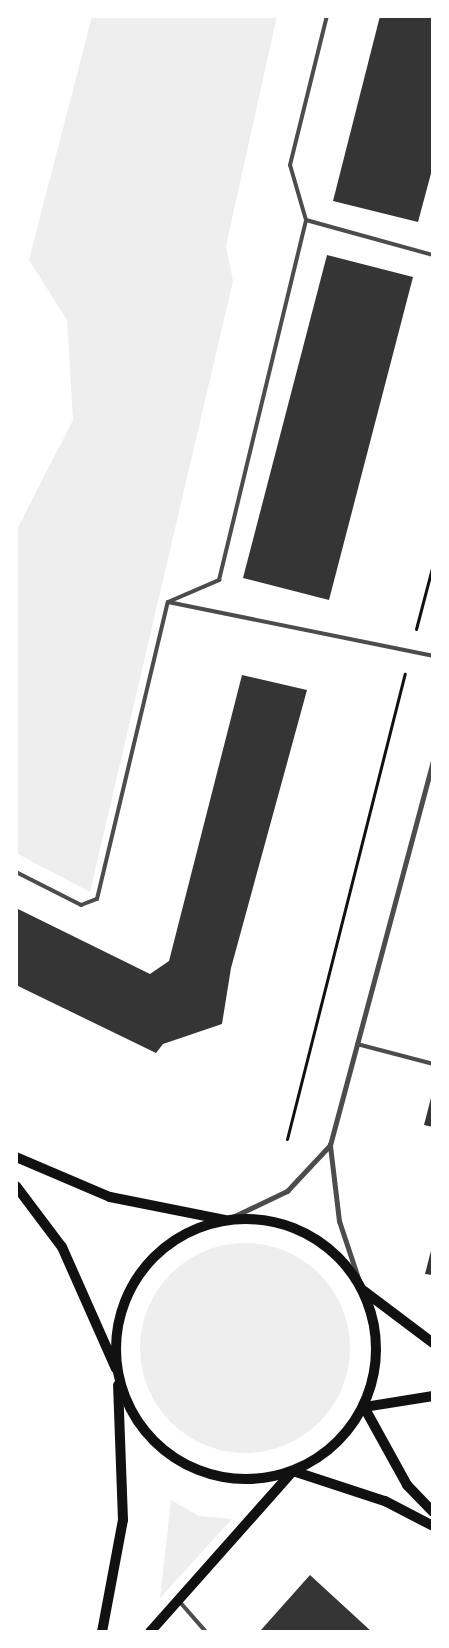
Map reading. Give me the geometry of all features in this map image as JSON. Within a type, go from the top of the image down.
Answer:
[{"type":"main road","points":[[16,1157],[110,1197],[226,1220],[259,1220],[298,1230],[344,1263],[362,1290],[373,1318],[377,1348],[364,1407],[346,1434],[322,1456],[293,1471],[255,1479],[227,1477],[182,1463],[152,1440],[130,1409],[118,1373],[62,1247],[16,1186]]},
{"type":"main road","points":[[102,1632],[123,1520],[117,1331],[134,1285],[153,1258],[186,1234],[226,1220]]},
{"type":"main road","points":[[362,1290],[433,1342]]},
{"type":"main road","points":[[364,1407],[433,1396]]},
{"type":"main road","points":[[364,1407],[407,1484],[433,1512]]},
{"type":"main road","points":[[293,1471],[386,1501],[433,1526]]},
{"type":"main road","points":[[150,1632],[293,1471]]},
{"type":"street","points":[[362,1290],[339,1221],[330,1145],[433,760]]},
{"type":"street","points":[[226,1220],[287,1191],[330,1145]]},
{"type":"lane","points":[[168,602],[219,580],[306,220],[290,165],[327,16]]},
{"type":"lane","points":[[306,220],[433,255]]},
{"type":"lane","points":[[168,602],[433,656]]},
{"type":"lane","points":[[16,872],[81,904],[97,899],[168,602]]},
{"type":"lane","points":[[357,1044],[433,1064]]},
{"type":"lane","points":[[178,1600],[206,1632]]},
{"type":"path","points":[[415,634],[433,564]]},
{"type":"path","points":[[287,1139],[406,671]]},
{"type":"shaded area","points":[[92,16],[277,16],[226,246],[233,281],[90,892],[16,853],[16,531],[73,420],[67,320],[29,260]]},
{"type":"shaded area","points":[[235,1243],[255,1243],[276,1247],[295,1255],[312,1267],[326,1281],[338,1298],[346,1317],[350,1348],[346,1379],[338,1398],[326,1415],[312,1429],[295,1441],[276,1449],[255,1453],[235,1453],[214,1449],[195,1441],[178,1429],[164,1415],[152,1398],[144,1379],[140,1358],[140,1338],[144,1317],[152,1298],[164,1281],[178,1267],[195,1255],[214,1247]]},
{"type":"shaded area","points":[[171,1500],[199,1516],[232,1519],[160,1598]]},
{"type":"building","points":[[380,16],[433,16],[433,166],[418,222],[333,201]]},
{"type":"building","points":[[327,255],[413,277],[329,600],[243,578]]},
{"type":"building","points":[[242,675],[307,690],[231,968],[222,1024],[163,1044],[156,1053],[16,985],[16,908],[150,974],[169,961]]},
{"type":"building","points":[[433,1094],[433,1127],[424,1125]]},
{"type":"building","points":[[433,1243],[433,1275],[425,1274]]},
{"type":"building","points":[[310,1575],[372,1632],[261,1630]]}]
